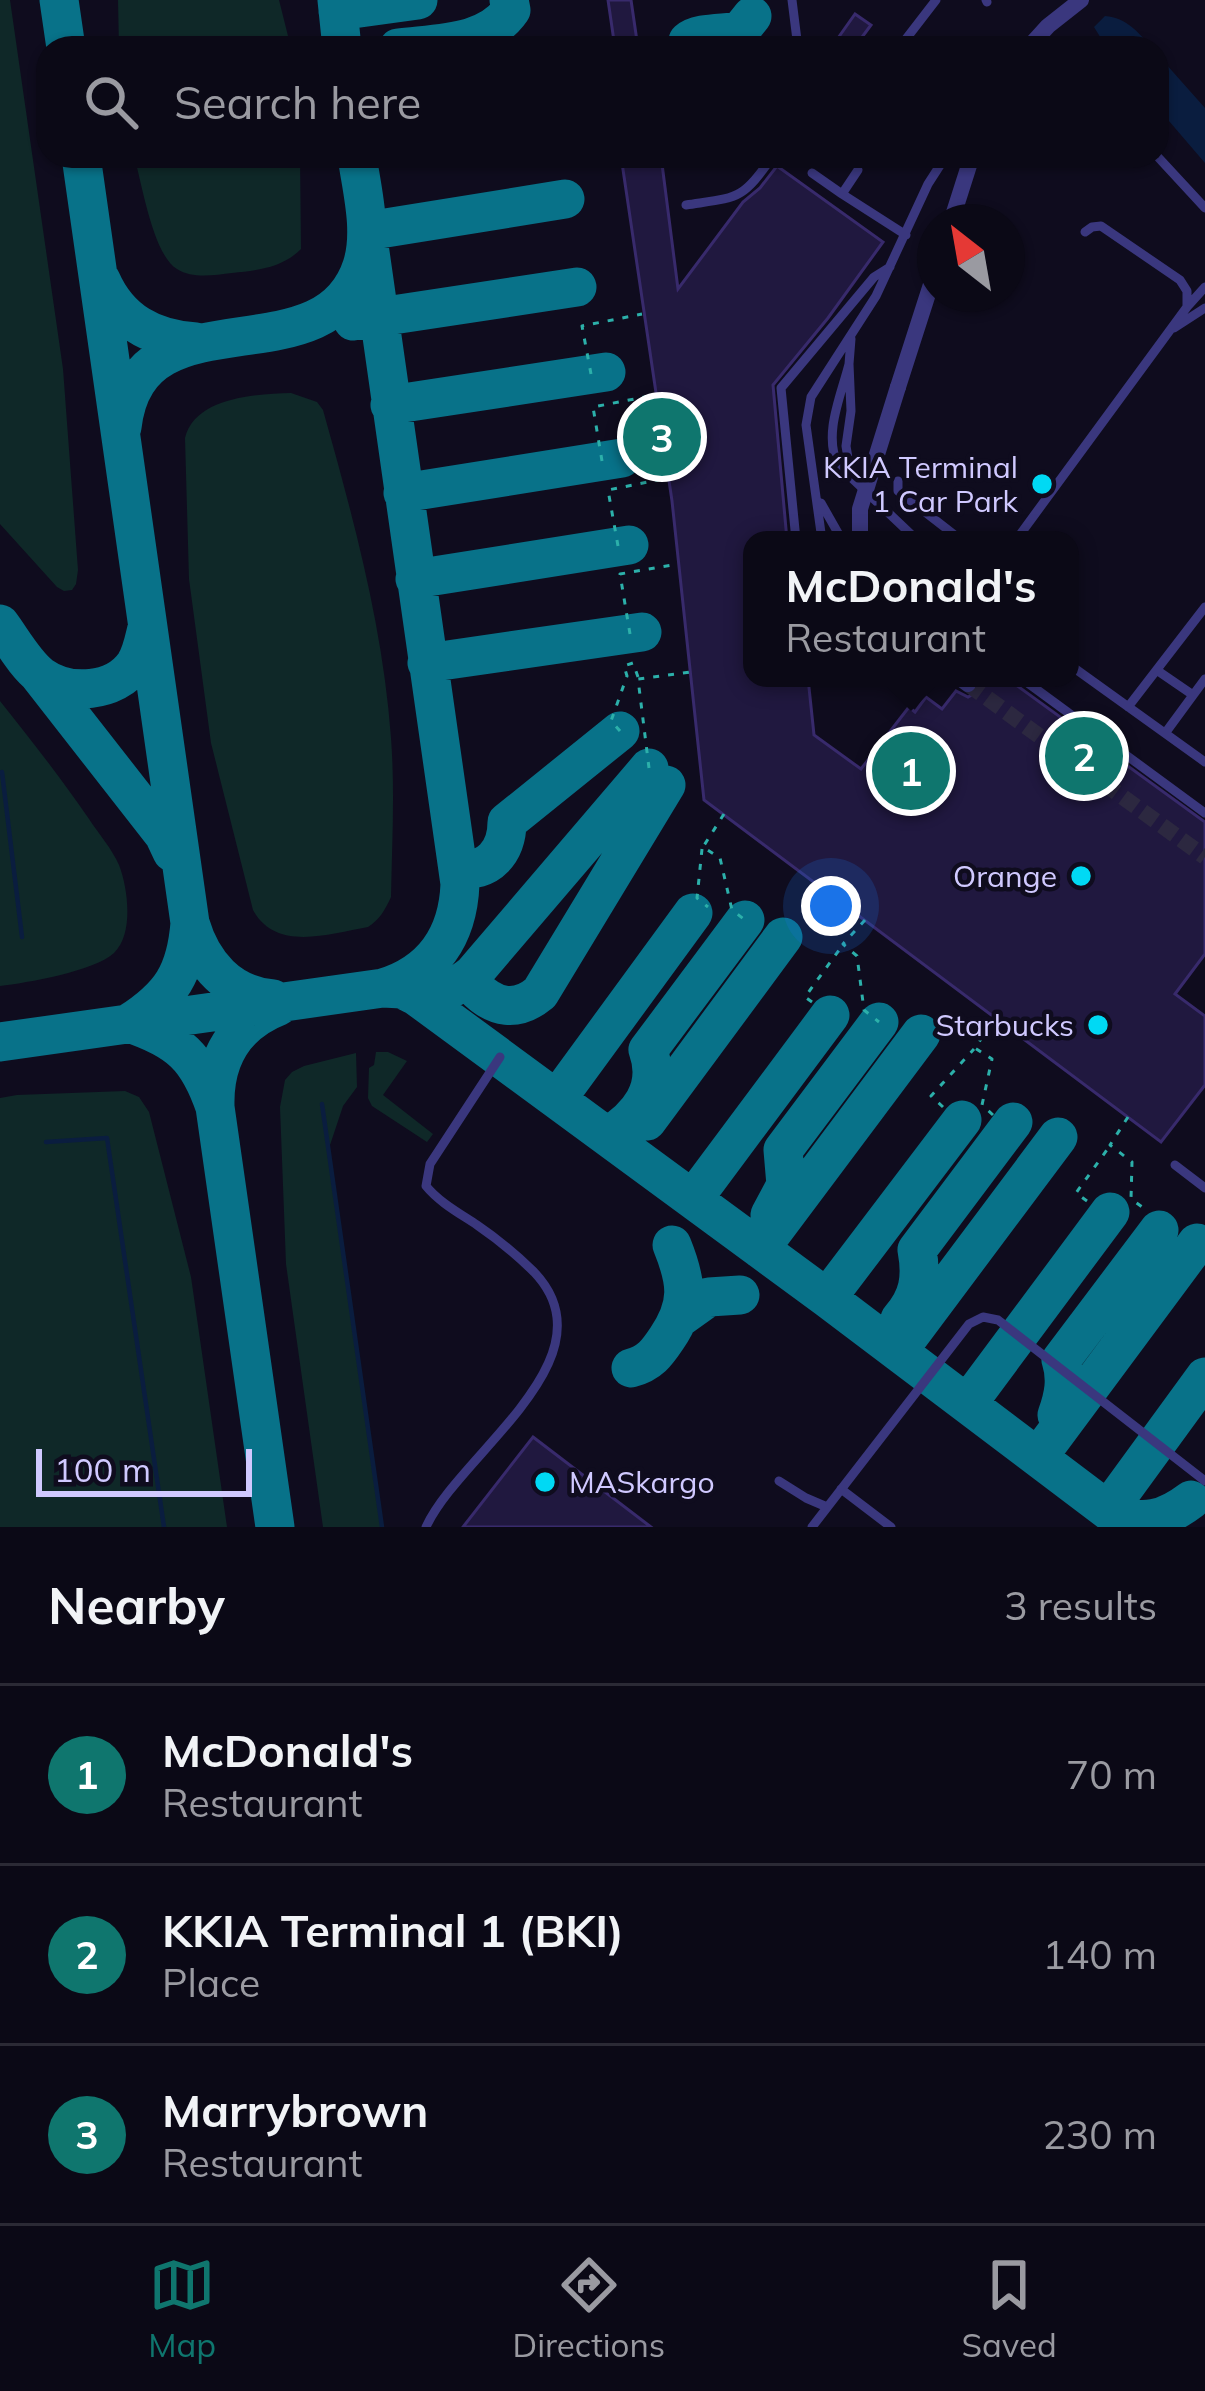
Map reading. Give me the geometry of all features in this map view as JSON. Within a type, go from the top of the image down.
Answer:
[{"type":"street","points":[[1039,36],[1082,0]]},
{"type":"street","points":[[957,204],[970,168]]},
{"type":"street","points":[[860,531],[860,509],[922,312]]},
{"type":"lane","points":[[792,0],[797,36]]},
{"type":"lane","points":[[908,36],[936,0]]},
{"type":"lane","points":[[686,205],[730,199],[745,192],[764,168]]},
{"type":"lane","points":[[821,531],[807,410],[890,267],[938,168]]},
{"type":"lane","points":[[1168,168],[1205,208]]},
{"type":"lane","points":[[842,194],[858,170]]},
{"type":"lane","points":[[812,173],[906,236]]},
{"type":"lane","points":[[1085,232],[1101,226],[1180,280],[1187,291],[1187,307]]},
{"type":"lane","points":[[795,531],[781,388],[874,277],[890,267]]},
{"type":"lane","points":[[1023,531],[1205,287]]},
{"type":"lane","points":[[1170,331],[1205,308]]},
{"type":"lane","points":[[851,338],[831,434],[834,457],[908,531]]},
{"type":"lane","points":[[848,364],[851,411],[846,446],[851,476]]},
{"type":"lane","points":[[898,481],[898,491],[950,531]]},
{"type":"lane","points":[[817,496],[837,531]]},
{"type":"lane","points":[[1128,707],[1205,607]]},
{"type":"lane","points":[[1158,671],[1193,695]]},
{"type":"lane","points":[[1079,672],[1205,762]]},
{"type":"lane","points":[[1166,732],[1205,679]]},
{"type":"lane","points":[[1033,687],[1205,813]]},
{"type":"lane","points":[[426,1527],[454,1484],[540,1384],[554,1351],[556,1305],[534,1272],[426,1186],[430,1164],[500,1057]]},
{"type":"lane","points":[[1175,1165],[1205,1188]]},
{"type":"lane","points":[[812,1527],[969,1324],[990,1316],[1205,1480]]},
{"type":"lane","points":[[778,1481],[827,1508]]},
{"type":"lane","points":[[841,1489],[875,1522],[891,1527]]},
{"type":"path","points":[[591,374],[582,326],[642,314]]},
{"type":"path","points":[[602,461],[593,406],[655,395]]},
{"type":"path","points":[[618,546],[608,490],[668,478]]},
{"type":"path","points":[[630,634],[620,574],[678,564]]},
{"type":"path","points":[[620,730],[611,721],[627,676],[624,666],[633,663],[649,768]]},
{"type":"path","points":[[638,679],[690,672]]},
{"type":"path","points":[[708,907],[697,898],[703,847],[724,814]]},
{"type":"path","points":[[703,847],[720,858],[731,910],[745,920]]},
{"type":"path","points":[[812,1002],[805,997],[865,920]]},
{"type":"path","points":[[843,944],[857,956],[864,1010],[879,1022]]},
{"type":"path","points":[[943,1107],[931,1096],[995,1018]]},
{"type":"path","points":[[975,1048],[992,1059],[982,1105],[993,1114]]},
{"type":"path","points":[[1087,1201],[1076,1193],[1128,1117]]},
{"type":"path","points":[[1110,1145],[1132,1162],[1130,1199],[1145,1209]]},
{"type":"green space","points":[[0,0],[10,0],[63,369],[78,570],[72,590],[64,591],[0,524]]},
{"type":"green space","points":[[118,0],[279,0],[288,36],[119,36]]},
{"type":"green space","points":[[137,168],[300,168],[301,249],[278,264],[252,271],[190,274],[177,269],[161,249]]},
{"type":"green space","points":[[291,393],[317,402],[323,410],[345,491],[381,655],[393,778],[387,906],[368,927],[304,937],[275,931],[253,910],[211,743],[189,579],[185,438],[191,424],[214,406],[245,397]]},
{"type":"green space","points":[[0,701],[113,853],[127,910],[120,945],[105,959],[60,975],[0,986]]},
{"type":"green space","points":[[376,1052],[407,1061],[383,1095],[433,1134],[427,1142],[372,1106],[369,1068]]},
{"type":"green space","points":[[356,1053],[357,1087],[343,1106],[328,1151],[382,1527],[323,1527],[286,1264],[280,1107],[285,1080],[292,1072]]},
{"type":"green space","points":[[125,1091],[139,1097],[149,1112],[191,1277],[227,1527],[0,1527],[0,1098]]},
{"type":"water","points":[[1105,16],[1113,17],[1141,36],[1100,36],[1094,27]]},
{"type":"water","points":[[1169,68],[1205,108],[1205,163],[1169,121]]},
{"type":"building","points":[[608,0],[631,0],[636,36],[613,36]]},
{"type":"building","points":[[855,14],[871,25],[863,36],[839,36]]},
{"type":"building","points":[[623,168],[663,168],[678,289],[743,202],[780,168],[883,242],[773,385],[786,531],[743,531],[743,687],[809,687],[814,735],[861,769],[909,707],[915,712],[926,697],[942,709],[956,691],[968,697],[980,687],[1019,687],[1205,822],[1205,954],[1175,994],[1205,1016],[1205,1085],[1161,1142],[704,800],[672,501]]},
{"type":"building","name":"MASkargo","points":[[533,1437],[651,1527],[463,1527]]},
{"type":"waterway","points":[[2,772],[22,937]]},
{"type":"waterway","points":[[322,1104],[382,1527]]},
{"type":"waterway","points":[[46,1142],[107,1138],[164,1527]]},
{"type":"taxiway","points":[[59,0],[64,36]]},
{"type":"taxiway","points":[[337,0],[341,36]]},
{"type":"taxiway","points":[[338,11],[418,0]]},
{"type":"taxiway","points":[[475,36],[501,21],[511,10],[509,0]]},
{"type":"taxiway","points":[[698,36],[740,31],[752,16]]},
{"type":"taxiway","points":[[83,168],[190,923],[185,956],[174,982],[129,1023]]},
{"type":"taxiway","points":[[122,427],[135,384],[161,359],[195,345],[311,321],[341,301],[362,266],[367,239],[359,168]]},
{"type":"taxiway","points":[[0,1042],[383,988],[416,973],[440,950],[454,920],[460,884],[367,231],[565,199]]},
{"type":"taxiway","points":[[101,280],[117,307],[139,325],[165,337],[196,342]]},
{"type":"taxiway","points":[[353,321],[577,287]]},
{"type":"taxiway","points":[[390,405],[606,372]]},
{"type":"taxiway","points":[[403,493],[622,458]]},
{"type":"taxiway","points":[[415,579],[629,545]]},
{"type":"taxiway","points":[[0,624],[41,676],[78,689],[104,686],[126,674],[135,664],[147,628]]},
{"type":"taxiway","points":[[427,663],[642,632]]},
{"type":"taxiway","points":[[39,675],[164,835],[172,852]]},
{"type":"taxiway","points":[[458,868],[487,864],[500,851],[507,822],[620,731]]},
{"type":"taxiway","points":[[416,996],[446,991],[473,974],[649,768]]},
{"type":"taxiway","points":[[474,987],[506,1005],[523,1003],[540,993],[666,785]]},
{"type":"taxiway","points":[[557,1099],[693,913]]},
{"type":"taxiway","points":[[608,1136],[644,1100],[652,1077],[648,1050],[745,920]]},
{"type":"taxiway","points":[[190,923],[202,952],[219,975],[243,991],[273,999]]},
{"type":"taxiway","points":[[647,1121],[783,937]]},
{"type":"taxiway","points":[[383,988],[416,996],[1130,1527]]},
{"type":"taxiway","points":[[215,1105],[218,1072],[230,1044],[250,1022],[279,1006]]},
{"type":"taxiway","points":[[693,1199],[830,1015]]},
{"type":"taxiway","points":[[770,1215],[786,1185],[783,1150],[879,1022]]},
{"type":"taxiway","points":[[129,1023],[161,1036],[184,1053],[201,1075],[215,1107],[275,1527]]},
{"type":"taxiway","points":[[760,1249],[921,1034]]},
{"type":"taxiway","points":[[827,1298],[962,1120]]},
{"type":"taxiway","points":[[900,1319],[918,1287],[917,1250],[1013,1122]]},
{"type":"taxiway","points":[[898,1351],[1058,1137]]},
{"type":"taxiway","points":[[968,1403],[1110,1212]]},
{"type":"taxiway","points":[[1057,1415],[1064,1388],[1061,1360],[1159,1230]]},
{"type":"taxiway","points":[[1038,1457],[1197,1243]]},
{"type":"taxiway","points":[[631,1368],[656,1353],[680,1314],[683,1282],[672,1245]]},
{"type":"taxiway","points":[[681,1317],[709,1297],[740,1295]]},
{"type":"taxiway","points":[[1108,1510],[1205,1377]]},
{"type":"taxiway","points":[[1113,1513],[1154,1518],[1191,1500]]},
{"type":"tunnel","points":[[972,687],[1205,857]]},
{"type":"place","name":"Marrybrown","points":[[662,437]]},
{"type":"place","name":"KKIA Terminal 1 Car Park","points":[[1042,484]]},
{"type":"place","name":"KKIA Terminal 1 (BKI)","points":[[1084,756]]},
{"type":"place","name":"McDonald's","points":[[911,771]]},
{"type":"place","name":"Orange","points":[[1081,876]]},
{"type":"place","name":"Starbucks","points":[[1098,1025]]},
{"type":"place","name":"MASkargo","points":[[545,1482]]}]
